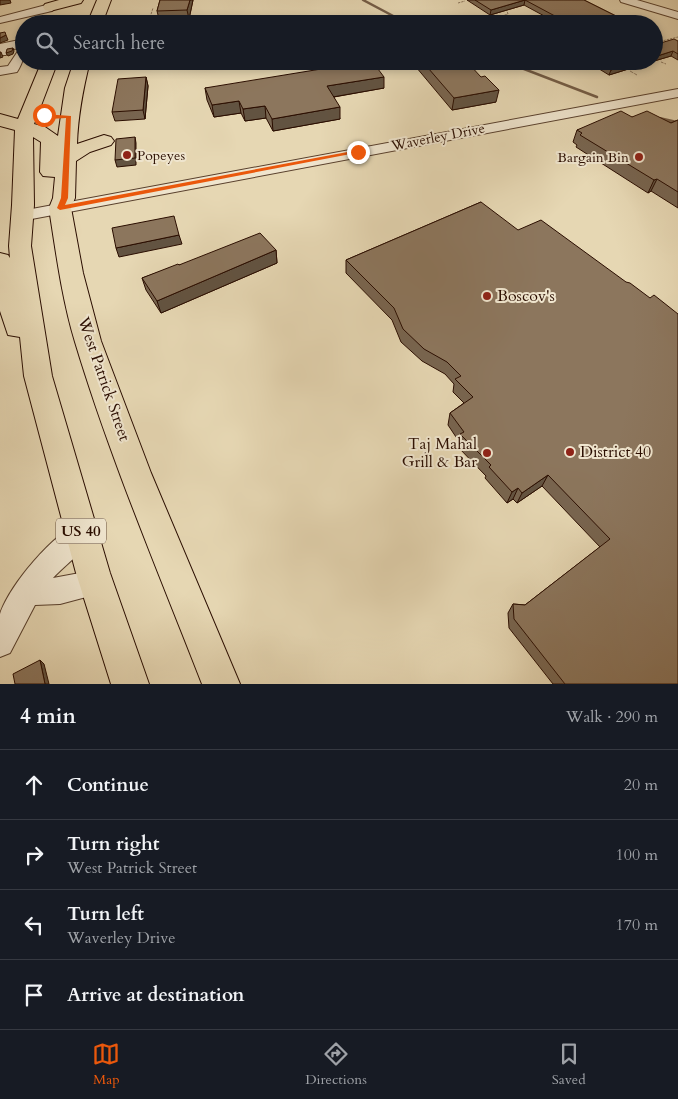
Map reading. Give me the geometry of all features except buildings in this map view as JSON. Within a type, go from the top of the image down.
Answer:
[{"type":"main road","points":[[50,7],[77,0]]},
{"type":"main road","points":[[71,15],[77,0]]},
{"type":"main road","points":[[98,15],[104,0]]},
{"type":"main road","points":[[50,7],[66,15]]},
{"type":"main road","name":"US 40","points":[[46,70],[24,127],[23,205],[20,246],[38,376],[96,583],[130,684]]},
{"type":"main road","name":"West Patrick Street","points":[[80,70],[68,125],[64,198],[60,208],[71,273],[88,341],[104,386],[136,473],[222,684]]},
{"type":"main road","points":[[35,96],[38,112],[68,125],[83,141],[104,141],[83,148],[66,159]]},
{"type":"main road","points":[[0,120],[38,131],[51,140],[50,200],[60,208]]},
{"type":"main road","points":[[0,261],[16,326],[38,376]]},
{"type":"street","points":[[625,0],[678,16]]},
{"type":"street","points":[[2,14],[48,9],[50,7]]},
{"type":"street","points":[[6,70],[0,48],[15,45]]},
{"type":"street","points":[[6,70],[15,60]]},
{"type":"street","name":"Waverley Drive","points":[[21,216],[678,93]]},
{"type":"street","points":[[0,643],[32,582],[62,547],[82,534]]},
{"type":"street","points":[[28,592],[60,591],[96,583]]},
{"type":"path","points":[[458,3],[465,1]]},
{"type":"path","points":[[151,15],[153,8]]},
{"type":"path","points":[[505,15],[508,14],[507,11]]},
{"type":"path","points":[[546,15],[551,11]]},
{"type":"path","points":[[663,41],[678,37]]},
{"type":"path","points":[[630,70],[637,75]]},
{"type":"waterway","points":[[363,0],[391,15]]},
{"type":"waterway","points":[[526,70],[597,97]]},
{"type":"waterway","points":[[660,119],[678,123]]},
{"type":"place","name":"Popeyes","points":[[127,155]]},
{"type":"place","name":"Bargain Bin","points":[[639,157]]},
{"type":"place","name":"Boscov's","points":[[487,296]]},
{"type":"place","name":"District 40","points":[[570,452]]},
{"type":"place","name":"Taj Mahal Grill & Bar","points":[[487,453]]},
{"type":"route","points":[[44,115],[49,117],[69,116],[64,198],[60,208],[358,152]]}]
